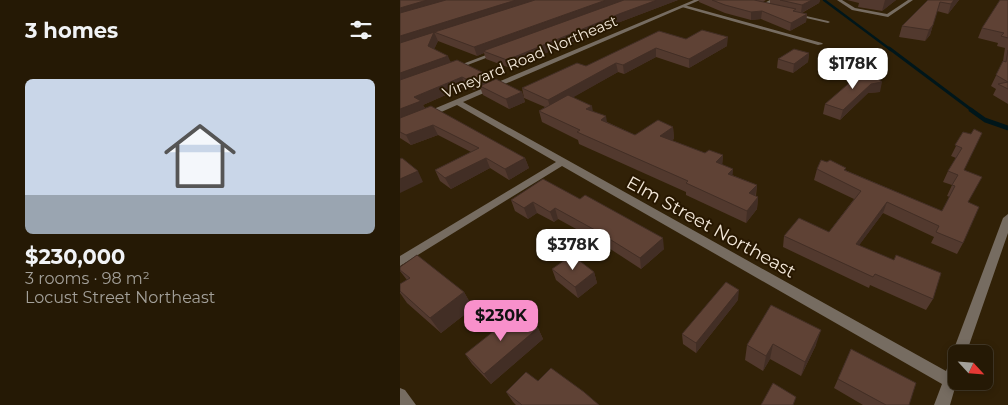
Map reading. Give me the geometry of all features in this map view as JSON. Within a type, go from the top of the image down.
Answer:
[{"type":"street","name":"Vineyard Road Northeast","points":[[416,119],[698,0]]},
{"type":"street","name":"Elm Street Northeast","points":[[457,102],[948,380]]},
{"type":"street","points":[[400,262],[560,162]]},
{"type":"street","points":[[963,345],[1008,218]]},
{"type":"street","points":[[942,405],[948,387]]},
{"type":"street","points":[[400,395],[408,405]]},
{"type":"lane","points":[[761,7],[773,0]]},
{"type":"lane","points":[[839,0],[854,9],[888,16],[911,0]]},
{"type":"lane","points":[[754,5],[771,9]]},
{"type":"lane","points":[[684,6],[820,44]]},
{"type":"lane","points":[[790,13],[828,22]]},
{"type":"lane","points":[[446,71],[500,51]]},
{"type":"building","points":[[400,0],[427,0],[400,8]]},
{"type":"building","points":[[446,0],[516,0],[400,36],[400,13]]},
{"type":"building","points":[[535,0],[606,0],[474,47],[434,32]]},
{"type":"building","points":[[624,0],[657,0],[507,60],[483,51]]},
{"type":"building","points":[[712,0],[754,0],[796,9],[793,11],[807,14],[791,23],[762,11],[751,12]]},
{"type":"building","points":[[780,0],[812,0],[802,5]]},
{"type":"building","points":[[928,0],[954,0],[951,4],[940,2],[933,25],[929,30],[902,26]]},
{"type":"building","points":[[1000,0],[1008,0],[1008,38],[1001,36],[1004,33],[982,28]]},
{"type":"building","points":[[702,30],[728,37],[689,59],[656,48],[623,65],[616,63],[548,100],[522,88],[577,63],[586,66],[659,31],[686,39]]},
{"type":"building","points":[[434,32],[428,46],[448,56],[400,73],[400,43]]},
{"type":"building","points":[[794,49],[809,53],[794,64],[778,59]]},
{"type":"building","points":[[1008,50],[1008,82],[996,75],[1003,61],[1006,62]]},
{"type":"building","points":[[457,60],[486,74],[470,81],[462,77],[414,97],[421,101],[400,109],[400,80]]},
{"type":"building","points":[[868,71],[882,82],[871,84],[843,110],[825,104],[862,72]]},
{"type":"building","points":[[496,79],[522,92],[506,99],[480,86]]},
{"type":"building","points":[[1008,82],[1008,89],[998,84]]},
{"type":"building","points":[[568,95],[592,106],[586,109],[606,116],[601,120],[635,135],[658,120],[673,127],[660,136],[705,153],[709,150],[723,155],[716,162],[733,169],[728,174],[757,185],[749,193],[758,197],[747,211],[686,183],[688,181],[577,132],[580,130],[539,111]]},
{"type":"building","points":[[431,106],[525,158],[505,169],[486,158],[445,178],[435,170],[479,148],[433,125],[406,135],[400,132],[400,118]]},
{"type":"building","points":[[974,129],[982,133],[964,170],[982,177],[968,202],[979,207],[963,243],[936,232],[939,226],[887,202],[856,244],[894,260],[896,255],[941,273],[933,299],[875,274],[873,277],[784,236],[799,218],[829,232],[861,191],[817,169],[821,160],[827,162],[830,160],[846,168],[844,170],[942,211],[955,186],[952,185],[958,175],[948,171],[962,148],[955,145],[963,132],[971,134]]},
{"type":"building","points":[[402,158],[418,171],[400,179],[400,159]]},
{"type":"building","points":[[543,179],[580,199],[585,195],[663,238],[640,258],[555,208],[550,212],[533,202],[524,208],[511,200]]},
{"type":"building","points":[[417,255],[464,292],[430,318],[400,291],[400,284],[410,278],[400,270],[400,267]]},
{"type":"building","points":[[572,255],[594,272],[575,287],[552,269]]},
{"type":"building","points":[[726,282],[739,290],[696,343],[682,334]]},
{"type":"building","points":[[771,305],[821,330],[805,362],[773,344],[766,356],[747,345]]},
{"type":"building","points":[[519,311],[538,328],[484,374],[465,354]]},
{"type":"building","points":[[851,349],[916,383],[909,405],[886,405],[838,379]]},
{"type":"building","points":[[551,368],[599,405],[522,405],[506,392],[526,372],[538,381]]},
{"type":"building","points":[[773,383],[796,397],[793,405],[761,405]]},
{"type":"waterway","points":[[824,0],[891,50]]},
{"type":"waterway","points":[[889,48],[973,111]]},
{"type":"waterway","points":[[971,110],[985,120],[1008,128]]}]
